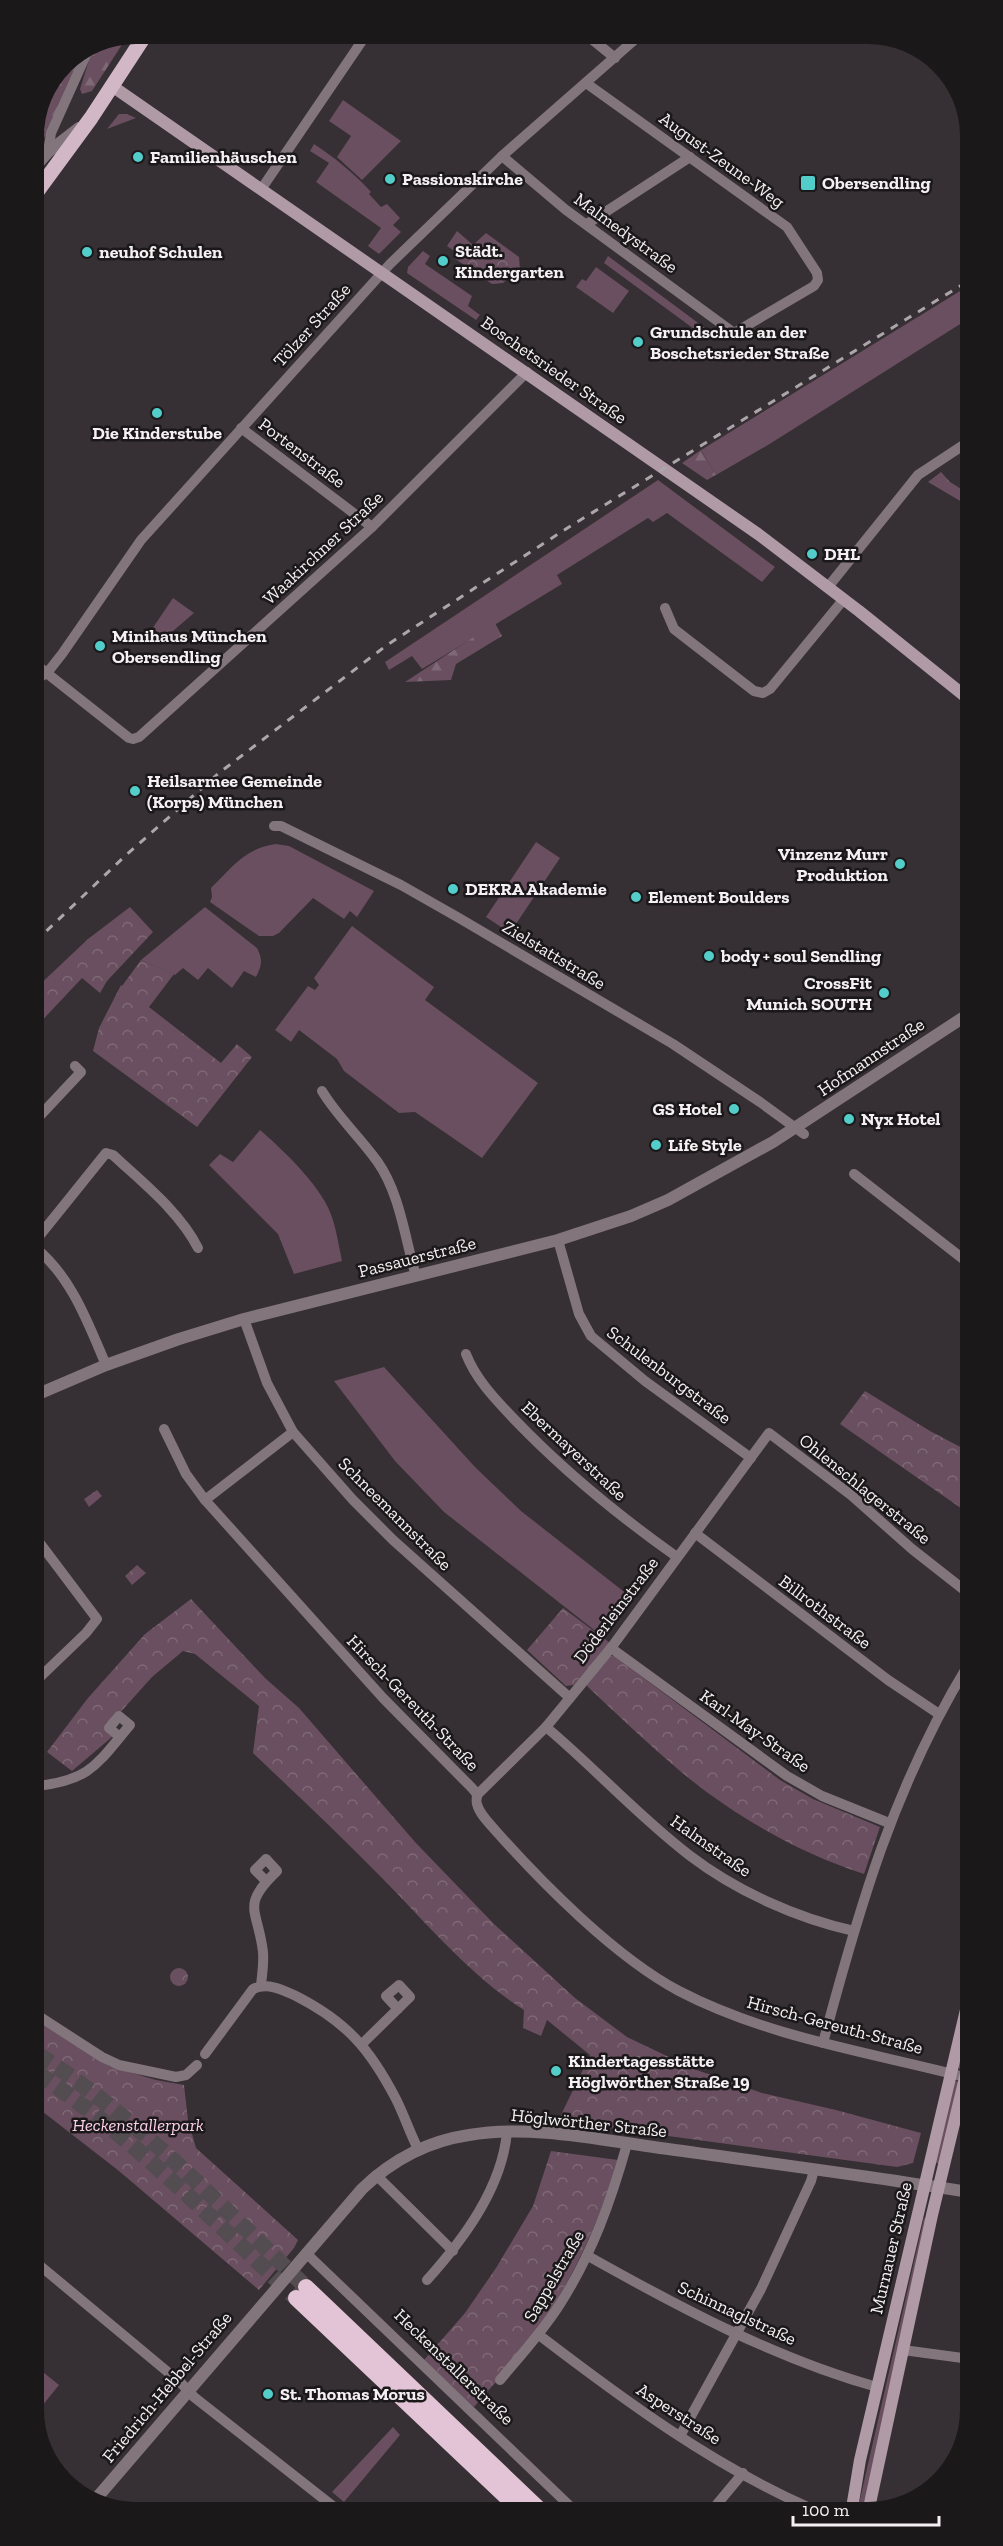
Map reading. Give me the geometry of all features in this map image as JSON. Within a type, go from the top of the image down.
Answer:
[{"type":"highway","points":[[511,2502],[471,2466],[301,2293],[531,2502]]},
{"type":"highway","points":[[471,2466],[502,2502]]},
{"type":"main road","points":[[44,182],[93,116],[139,44]]},
{"type":"main road","name":"Boschetsrieder Straße","points":[[112,86],[758,534],[844,599],[959,691]]},
{"type":"main road","name":"Murnauer Straße","points":[[853,2502],[877,2388],[959,2037]]},
{"type":"main road","name":"Murnauer Straße","points":[[870,2502],[959,2102]]},
{"type":"street","points":[[262,188],[360,44]]},
{"type":"street","points":[[598,44],[615,58]]},
{"type":"street","name":"Tölzer Straße","points":[[47,673],[141,540],[382,272],[502,156],[631,44]]},
{"type":"street","points":[[48,152],[51,133],[84,59]]},
{"type":"street","name":"August-Zeune-Weg","points":[[586,83],[787,227],[817,273],[818,280],[813,286],[735,333]]},
{"type":"street","points":[[44,157],[93,116]]},
{"type":"street","name":"Malmedystraße","points":[[502,156],[542,191],[735,333]]},
{"type":"street","points":[[587,224],[690,157]]},
{"type":"street","name":"Waakirchner Straße","points":[[47,673],[133,740],[139,737],[372,526],[527,372]]},
{"type":"street","name":"Portenstraße","points":[[241,428],[372,526]]},
{"type":"street","points":[[828,587],[918,475],[959,448]]},
{"type":"street","points":[[665,608],[674,628],[754,691],[763,693],[770,690],[844,599]]},
{"type":"street","points":[[44,671],[47,673],[44,675]]},
{"type":"street","name":"Zielstattstraße","points":[[274,826],[281,826],[292,831],[431,902],[664,1039],[760,1101],[800,1131]]},
{"type":"street","name":"Hofmannstraße","points":[[800,1131],[959,1021]]},
{"type":"street","points":[[44,1111],[81,1072],[75,1066]]},
{"type":"street","points":[[322,1090],[329,1104],[386,1176],[416,1276]]},
{"type":"street","name":"Passauerstraße","points":[[44,1392],[106,1365],[244,1319],[558,1240],[599,1227],[668,1200],[800,1131]]},
{"type":"street","points":[[44,1230],[106,1153],[113,1155],[156,1194],[192,1235],[198,1248]]},
{"type":"street","points":[[854,1174],[959,1256]]},
{"type":"street","name":"Schulenburgstraße","points":[[558,1240],[579,1314],[591,1336],[645,1381],[751,1458]]},
{"type":"street","points":[[44,1255],[65,1280],[77,1301],[106,1365]]},
{"type":"street","name":"Schneemannstraße","points":[[244,1319],[267,1383],[293,1432],[353,1500],[393,1540],[570,1698]]},
{"type":"street","name":"Ebermayerstraße","points":[[466,1354],[483,1383],[533,1439],[606,1505],[677,1557]]},
{"type":"street","name":"Hirsch-Gereuth-Straße","points":[[164,1429],[186,1474],[206,1500],[383,1698],[477,1795],[480,1811],[507,1844],[630,1959],[677,1990],[719,2009],[824,2043],[959,2075]]},
{"type":"street","points":[[206,1500],[293,1432]]},
{"type":"street","name":"Döderleinstraße","points":[[477,1795],[546,1727],[612,1648],[769,1433]]},
{"type":"street","name":"Ohlenschlagerstraße","points":[[769,1433],[851,1495],[912,1549],[959,1586]]},
{"type":"street","name":"Billrothstraße","points":[[695,1533],[888,1680],[939,1714]]},
{"type":"street","points":[[44,1548],[97,1618],[86,1633],[44,1673]]},
{"type":"street","name":"Karl-May-Straße","points":[[612,1648],[787,1776],[830,1799],[889,1823]]},
{"type":"street","points":[[824,2043],[854,1931],[889,1823],[939,1714],[959,1680]]},
{"type":"street","name":"Halmstraße","points":[[546,1727],[690,1856],[718,1874],[780,1907],[854,1931]]},
{"type":"street","points":[[44,1785],[72,1780],[105,1756],[120,1737]]},
{"type":"street","points":[[261,1985],[263,1954],[254,1899],[266,1881]]},
{"type":"street","points":[[205,2054],[254,1989],[261,1985],[283,1990],[320,2008],[337,2020],[362,2044],[395,2098],[418,2149]]},
{"type":"street","points":[[362,2044],[398,2008]]},
{"type":"street","points":[[44,2020],[102,2057],[119,2065],[176,2077],[186,2075],[197,2065]]},
{"type":"street","points":[[427,2280],[453,2251],[482,2204],[496,2176],[507,2132]]},
{"type":"street","name":"Höglwörther Straße","points":[[268,2298],[376,2175],[418,2149],[457,2137],[507,2132],[627,2144],[959,2190]]},
{"type":"street","name":"Sappelstraße","points":[[500,2379],[539,2335],[588,2256],[602,2223],[627,2144]]},
{"type":"street","points":[[680,2436],[738,2333],[812,2181],[814,2170]]},
{"type":"street","points":[[376,2175],[453,2251]]},
{"type":"street","name":"Heckenstallerstraße","points":[[306,2253],[566,2502]]},
{"type":"street","name":"Schinnaglstraße","points":[[588,2256],[680,2306],[738,2333],[791,2356],[877,2388]]},
{"type":"street","points":[[44,2269],[219,2418],[327,2502]]},
{"type":"street","name":"Friedrich-Hebbel-Straße","points":[[99,2495],[268,2298]]},
{"type":"street","name":"Asperstraße","points":[[539,2335],[608,2387],[680,2436],[743,2474],[798,2502]]},
{"type":"street","points":[[903,2350],[959,2358]]},
{"type":"street","points":[[719,2502],[743,2474]]},
{"type":"green space","points":[[122,45],[92,91],[82,94],[80,89],[91,55],[100,50]]},
{"type":"green space","points":[[79,63],[56,118],[44,138],[45,117],[50,100],[59,84]]},
{"type":"green space","points":[[343,100],[401,141],[362,180],[337,157],[351,136],[329,121]]},
{"type":"green space","points":[[119,114],[127,114],[136,118],[107,129]]},
{"type":"green space","points":[[314,144],[358,178],[381,207],[387,204],[400,218],[393,225],[401,232],[379,254],[368,246],[381,228],[316,182],[329,163],[310,151]]},
{"type":"green space","points":[[457,231],[473,245],[486,233],[519,257],[520,269],[503,283],[492,284],[454,258],[457,253],[447,246]]},
{"type":"green space","points":[[423,251],[430,256],[425,264],[472,296],[468,306],[480,315],[476,320],[407,273],[408,267]]},
{"type":"green space","points":[[608,256],[709,331],[705,337],[604,263]]},
{"type":"green space","points":[[596,267],[629,291],[613,313],[576,287],[582,279],[586,281]]},
{"type":"green space","points":[[959,292],[959,325],[768,445],[716,475],[701,450]]},
{"type":"green space","points":[[701,450],[716,475],[707,480],[682,463]]},
{"type":"green space","points":[[941,472],[959,488],[959,500],[928,482]]},
{"type":"green space","points":[[658,480],[775,567],[762,582],[667,513],[653,522],[648,518],[557,575],[562,584],[422,669],[412,656],[389,670],[385,662]]},
{"type":"green space","points":[[173,598],[194,613],[166,637],[152,629]]},
{"type":"green space","points":[[495,623],[502,636],[456,664],[451,680],[405,682]]},
{"type":"green space","points":[[536,842],[560,858],[510,933],[486,917]]},
{"type":"green space","points":[[276,844],[289,846],[374,891],[357,917],[350,911],[344,919],[313,898],[279,933],[273,936],[259,936],[210,902],[211,888],[240,860],[247,854],[265,846]]},
{"type":"green space","points":[[130,907],[153,932],[107,981],[100,993],[82,978],[44,1018],[44,981],[88,939]]},
{"type":"green space","points":[[205,907],[257,948],[261,962],[256,977],[244,971],[232,988],[208,968],[198,980],[183,968],[175,975],[141,960]]},
{"type":"green space","points":[[352,926],[434,987],[425,1000],[538,1083],[482,1158],[415,1112],[399,1113],[344,1071],[337,1059],[299,1030],[291,1042],[275,1030],[308,986],[315,990],[319,985],[314,978]]},
{"type":"green space","points":[[141,960],[174,974],[149,1007],[221,1063],[237,1044],[252,1057],[197,1127],[93,1051],[99,1028],[121,985]]},
{"type":"green space","points":[[260,1130],[291,1159],[321,1195],[333,1220],[342,1261],[294,1274],[278,1234],[209,1165],[220,1154],[233,1162]]},
{"type":"green space","points":[[384,1367],[475,1467],[521,1511],[632,1598],[603,1637],[444,1512],[395,1461],[334,1381]]},
{"type":"green space","points":[[865,1391],[959,1446],[959,1507],[840,1424]]},
{"type":"green space","points":[[97,1490],[102,1496],[89,1507],[84,1499]]},
{"type":"green space","points":[[137,1565],[146,1573],[132,1585],[125,1576]]},
{"type":"green space","points":[[191,1599],[265,1678],[299,1708],[415,1842],[494,1924],[575,1998],[627,2037],[694,2069],[762,2093],[921,2133],[913,2163],[897,2167],[558,2121],[590,2055],[547,2020],[541,2036],[523,2028],[524,2010],[468,1966],[352,1848],[253,1753],[259,1706],[195,1654],[183,1651],[152,1677],[109,1725],[112,1737],[72,1771],[47,1752],[88,1698],[145,1634]]},
{"type":"green space","points":[[563,1608],[610,1643],[574,1685],[566,1686],[527,1650]]},
{"type":"green space","points":[[608,1656],[614,1656],[780,1780],[813,1799],[880,1827],[864,1874],[815,1855],[767,1831],[722,1803],[680,1771],[588,1687],[585,1682]]},
{"type":"green space","points":[[179,1968],[185,1971],[188,1977],[185,1983],[179,1986],[173,1983],[170,1977],[173,1971]]},
{"type":"green space","name":"Heckenstallerpark","points":[[44,2024],[109,2066],[156,2080],[184,2085],[188,2120],[196,2148],[298,2240],[259,2290],[119,2171],[44,2113]]},
{"type":"green space","points":[[954,2080],[958,2082],[939,2164],[934,2162]]},
{"type":"green space","points":[[551,2151],[618,2160],[593,2229],[560,2295],[526,2346],[474,2407],[424,2360],[465,2313],[496,2268],[533,2206]]},
{"type":"green space","points":[[924,2218],[929,2219],[865,2502],[859,2502]]},
{"type":"green space","points":[[44,2373],[59,2385],[44,2404]]},
{"type":"green space","points":[[393,2427],[400,2435],[344,2502],[332,2492]]},
{"type":"tunnel","points":[[44,2059],[110,2106],[144,2134],[306,2287]]},
{"type":"tunnel","points":[[44,2078],[106,2124],[139,2152],[203,2209],[296,2298]]},
{"type":"railway","points":[[44,933],[125,856],[219,773],[387,645],[569,527],[959,287]]},
{"type":"place","name":"Familienhäuschen","points":[[138,157]]},
{"type":"place","name":"Passionskirche","points":[[390,179]]},
{"type":"place","name":"Obersendling","points":[[808,183]]},
{"type":"place","name":"neuhof Schulen","points":[[87,252]]},
{"type":"place","name":"Städt. Kindergarten","points":[[443,261]]},
{"type":"place","name":"Grundschule an der Boschetsrieder Straße","points":[[638,342]]},
{"type":"place","name":"Die Kinderstube","points":[[157,413]]},
{"type":"place","name":"DHL","points":[[812,554]]},
{"type":"place","name":"Minihaus München Obersendling","points":[[100,646]]},
{"type":"place","name":"Heilsarmee Gemeinde (Korps) München","points":[[135,791]]},
{"type":"place","name":"Vinzenz Murr Produktion","points":[[900,864]]},
{"type":"place","name":"DEKRA Akademie","points":[[453,889]]},
{"type":"place","name":"Element Boulders","points":[[636,897]]},
{"type":"place","name":"body + soul Sendling","points":[[709,956]]},
{"type":"place","name":"CrossFit Munich SOUTH","points":[[884,993]]},
{"type":"place","name":"GS Hotel","points":[[734,1109]]},
{"type":"place","name":"Nyx Hotel","points":[[849,1119]]},
{"type":"place","name":"Life Style","points":[[656,1145]]},
{"type":"place","name":"Kindertagesstätte Höglwörther Straße 19","points":[[556,2071]]},
{"type":"place","name":"St. Thomas Morus","points":[[268,2394]]}]
